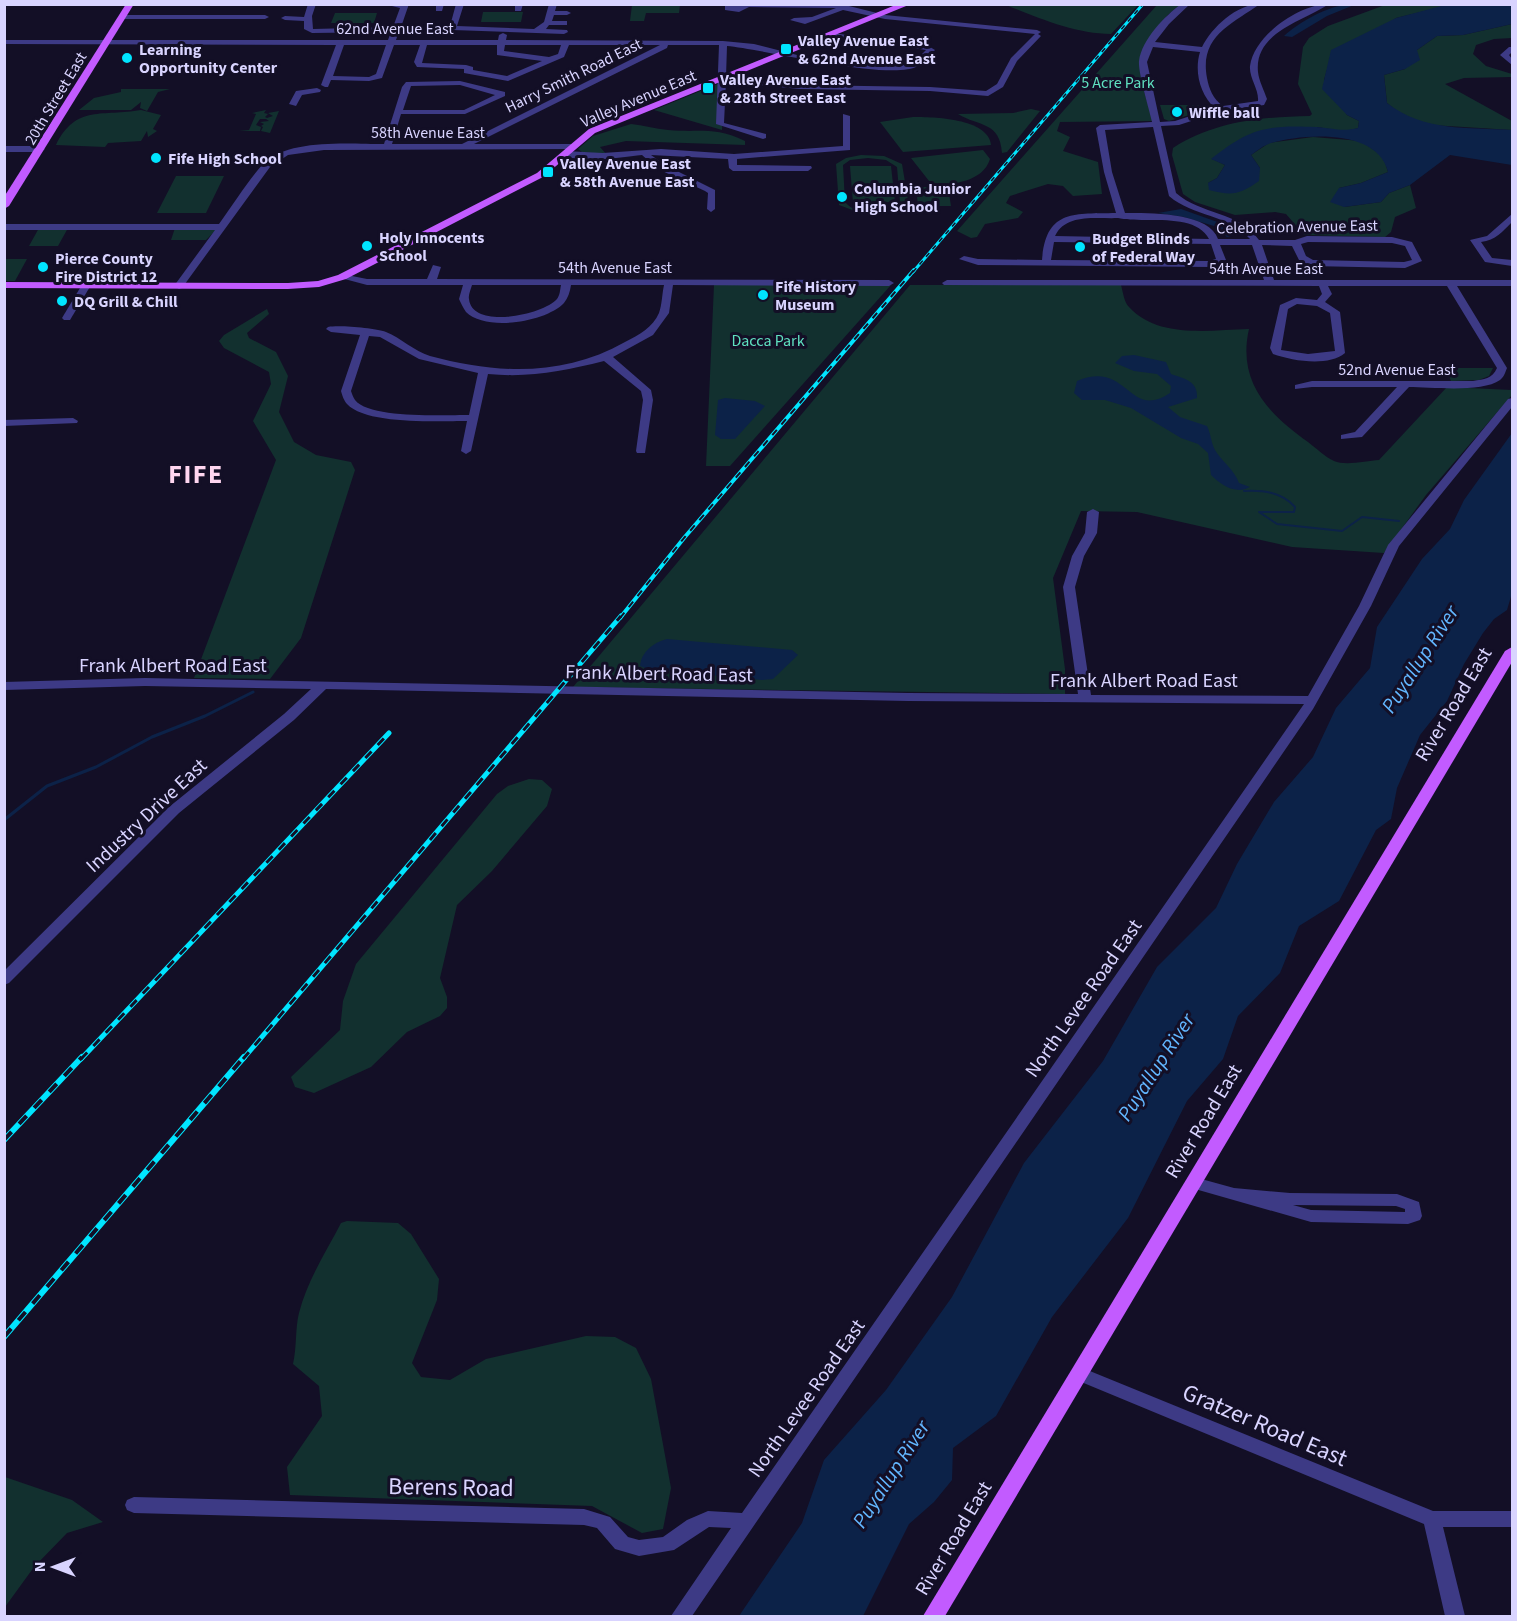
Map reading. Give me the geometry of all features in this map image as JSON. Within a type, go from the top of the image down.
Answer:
[{"type":"main road","name":"20th Street East","points":[[4,206],[130,4]]},
{"type":"main road","name":"Valley Avenue East","points":[[337,279],[529,181],[592,131],[907,4]]},
{"type":"main road","name":"54th Avenue East","points":[[4,285],[297,286],[337,279]]},
{"type":"main road","name":"River Road East","points":[[934,1617],[1512,651]]},
{"type":"street","points":[[312,4],[308,17],[308,29],[314,31],[413,24]]},
{"type":"street","points":[[334,4],[368,4]]},
{"type":"street","points":[[377,84],[403,10],[387,4]]},
{"type":"street","points":[[453,28],[460,4]]},
{"type":"street","points":[[1187,4],[1167,20],[1150,44],[1145,53],[1143,69],[1158,123],[1158,135],[1172,194],[1190,208],[1240,226],[1255,242],[1270,283]]},
{"type":"street","points":[[1221,109],[1210,101],[1200,69],[1204,50],[1225,22],[1257,4]]},
{"type":"street","points":[[1122,217],[1108,172],[1100,128],[1176,123],[1221,109],[1262,103],[1254,65],[1262,46],[1290,22],[1326,4]]},
{"type":"street","points":[[721,79],[810,88],[930,89],[988,94],[1000,85],[1014,60],[1037,34],[878,16],[847,6],[748,5]]},
{"type":"street","points":[[791,29],[798,22],[795,19],[814,19],[847,6]]},
{"type":"street","points":[[549,12],[564,22]]},
{"type":"street","points":[[534,31],[542,30],[549,12]]},
{"type":"street","points":[[535,19],[549,12],[567,13]]},
{"type":"street","points":[[286,16],[308,17]]},
{"type":"street","points":[[122,17],[265,17]]},
{"type":"street","points":[[386,20],[397,25],[453,28],[502,40],[566,43],[723,43],[801,58],[898,68],[915,64],[932,50],[926,46],[831,35]]},
{"type":"street","points":[[502,40],[524,30],[564,32]]},
{"type":"street","points":[[502,40],[499,52],[503,54],[530,55],[550,60]]},
{"type":"street","name":"62nd Avenue East","points":[[4,42],[390,43],[423,46],[502,40]]},
{"type":"street","points":[[324,84],[341,43]]},
{"type":"street","points":[[423,46],[418,62],[420,65],[465,67],[470,69],[467,71],[498,79],[514,77],[550,60],[563,53],[566,43]]},
{"type":"street","name":"Harry Smith Road East","points":[[461,147],[664,46],[663,43]]},
{"type":"street","points":[[723,43],[720,125],[763,136]]},
{"type":"street","points":[[1150,44],[1204,50]]},
{"type":"street","points":[[1509,61],[1504,54],[1512,49]]},
{"type":"street","points":[[460,83],[464,73]]},
{"type":"street","points":[[293,104],[299,93],[324,84],[369,79],[380,75]]},
{"type":"street","points":[[387,147],[398,112],[407,86],[415,82],[460,83],[502,94],[465,112],[398,112]]},
{"type":"street","name":"58th Avenue East","points":[[221,227],[271,162],[286,153],[317,147],[461,147],[568,151],[595,158],[645,153],[732,157],[784,155],[805,150],[848,148],[843,120]]},
{"type":"street","points":[[4,149],[41,149]]},
{"type":"street","points":[[645,153],[657,165],[676,177],[690,183],[707,185],[712,192],[711,209]]},
{"type":"street","points":[[784,155],[791,158],[792,168]]},
{"type":"street","points":[[732,157],[733,168],[808,168]]},
{"type":"street","points":[[964,259],[978,261],[1046,262],[1218,263],[1221,260],[1208,230],[1190,221],[1122,217],[1062,220],[1049,239],[1046,262]]},
{"type":"street","points":[[1475,240],[1490,238],[1512,217]]},
{"type":"street","points":[[4,227],[221,227]]},
{"type":"street","points":[[178,286],[221,227]]},
{"type":"street","points":[[1469,229],[1486,260],[1512,262]]},
{"type":"street","name":"Celebration Avenue East","points":[[1049,239],[1296,243],[1307,239],[1401,241],[1411,246],[1417,259],[1414,263],[1379,264]]},
{"type":"street","points":[[1296,243],[1302,258],[1308,262],[1379,264],[1386,284]]},
{"type":"street","points":[[432,282],[436,267]]},
{"type":"street","name":"54th Avenue East","points":[[337,279],[432,282],[889,283]]},
{"type":"street","points":[[468,282],[464,299],[468,308],[484,317],[504,320],[525,318],[548,311],[562,299],[567,282]]},
{"type":"street","points":[[331,329],[366,331],[386,336],[423,357],[483,372],[546,371],[576,367],[606,357],[638,341],[654,328],[664,313],[669,282]]},
{"type":"street","name":"54th Avenue East","points":[[947,283],[1512,284]]},
{"type":"street","points":[[1319,303],[1327,294],[1322,283]]},
{"type":"street","name":"52nd Avenue East","points":[[1299,387],[1312,384],[1473,384],[1494,380],[1501,374],[1502,368],[1451,284]]},
{"type":"street","points":[[67,318],[86,285]]},
{"type":"street","points":[[1296,301],[1319,303],[1335,312],[1341,351],[1338,354],[1280,354],[1275,348],[1282,307],[1296,301]]},
{"type":"street","points":[[366,331],[346,391],[347,398],[353,406],[383,416],[472,418]]},
{"type":"street","points":[[606,357],[646,390],[641,451]]},
{"type":"street","points":[[466,451],[483,372]]},
{"type":"street","points":[[1345,437],[1358,435],[1406,384]]},
{"type":"street","name":"North Levee Road East","points":[[681,1617],[1312,700],[1365,606],[1398,538],[1512,401]]},
{"type":"street","points":[[4,423],[73,421]]},
{"type":"street","points":[[1085,699],[1069,586],[1077,556],[1090,533],[1093,512]]},
{"type":"street","name":"Frank Albert Road East","points":[[4,686],[123,682],[597,692],[1312,700]]},
{"type":"street","name":"Industry Drive East","points":[[4,980],[174,810],[289,717],[322,686]]},
{"type":"street","points":[[1194,1183],[1276,1208],[1311,1216],[1408,1218],[1414,1216],[1413,1206],[1397,1200],[1290,1198],[1235,1194]]},
{"type":"street","name":"Gratzer Road East","points":[[1080,1374],[1432,1519]]},
{"type":"street","name":"Berens Road","points":[[134,1505],[584,1517],[603,1522],[622,1543],[639,1548],[667,1544],[694,1525],[708,1519],[729,1518],[747,1521]]},
{"type":"street","points":[[1455,1617],[1432,1519],[1512,1519]]},
{"type":"green space","points":[[632,5],[680,5],[679,13],[646,13],[644,21],[630,21]]},
{"type":"green space","points":[[1006,5],[1138,5],[1111,34],[1071,28]]},
{"type":"green space","name":"5 Acre Park","points":[[1157,5],[1182,5],[1162,22],[1148,42],[1143,54],[1142,84],[1153,121],[1060,122],[1057,131],[1070,137],[1063,151],[1098,162],[1102,194],[1073,196],[1063,186],[1048,184],[1010,196],[1006,203],[1023,212],[1018,218],[985,224],[977,237],[971,238],[957,231]]},
{"type":"green space","points":[[1385,5],[1449,5],[1396,18],[1328,66],[1324,80],[1347,115],[1359,121],[1358,128],[1344,132],[1318,127],[1212,159],[1225,165],[1217,178],[1208,183],[1260,168],[1251,155],[1269,143],[1313,137],[1361,141],[1383,156],[1388,172],[1361,183],[1339,188],[1344,207],[1381,202],[1389,193],[1410,185],[1416,208],[1395,217],[1391,232],[1385,237],[1304,235],[1286,214],[1275,212],[1235,215],[1195,202],[1183,194],[1172,155],[1173,148],[1205,132],[1239,122],[1310,116],[1312,114],[1298,84],[1303,47],[1309,38],[1328,26]]},
{"type":"green space","points":[[483,12],[523,12],[521,22],[481,22]]},
{"type":"green space","points":[[335,13],[377,13],[374,23],[331,23]]},
{"type":"green space","points":[[1512,24],[1512,38],[1494,39],[1476,45],[1473,54],[1486,66],[1512,74],[1512,77],[1464,78],[1445,84],[1512,121],[1512,130],[1431,125],[1405,117],[1387,103],[1384,75],[1405,69],[1417,50],[1437,36],[1463,35]]},
{"type":"green space","points":[[725,81],[722,130],[654,110]]},
{"type":"green space","points":[[121,89],[170,89],[158,92],[147,111],[140,108],[141,102],[131,110],[79,110],[94,98],[121,92]]},
{"type":"green space","points":[[1160,105],[1207,105],[1213,108],[1169,121],[1164,119]]},
{"type":"green space","points":[[1031,109],[1040,111],[1007,152],[1002,153],[997,135],[993,130],[958,114],[1013,113]]},
{"type":"green space","points":[[141,110],[161,115],[153,129],[157,131],[148,137],[147,131],[141,141],[108,143],[105,147],[56,145],[72,123],[82,118],[103,113]]},
{"type":"green space","points":[[266,110],[264,113],[268,114],[265,117],[267,118],[273,116],[268,113],[279,111],[270,133],[261,131],[263,127],[261,126],[264,124],[260,122],[269,121],[266,119],[260,119],[256,125],[261,127],[260,131],[239,131],[249,130],[256,114],[252,113]]},
{"type":"green space","points":[[913,117],[946,119],[970,124],[988,136],[991,145],[903,152],[880,122]]},
{"type":"green space","points":[[631,124],[668,130],[724,133],[745,141],[745,145],[626,141],[600,147],[606,154],[582,152],[578,149],[593,136]]},
{"type":"green space","points":[[983,150],[990,159],[981,173],[958,183],[933,186],[911,158]]},
{"type":"green space","points":[[861,155],[884,156],[902,164],[910,212],[863,214],[839,205],[836,164],[846,158]],"holes":[[[868,158],[886,160],[897,167],[900,202],[896,207],[876,212],[862,212],[850,207],[845,202],[843,165],[850,160]]]},
{"type":"green space","points":[[850,166],[891,166],[895,202],[853,203]]},
{"type":"green space","points":[[176,176],[224,176],[206,213],[157,213]]},
{"type":"green space","points":[[916,187],[948,187],[951,206],[918,206]]},
{"type":"green space","points":[[39,228],[68,228],[58,246],[29,246]]},
{"type":"green space","points":[[175,228],[218,228],[206,240],[171,240]]},
{"type":"green space","points":[[5,259],[27,259],[15,281],[5,281]]},
{"type":"green space","name":"Dacca Park","points":[[714,285],[891,285],[730,466],[706,466]]},
{"type":"green space","points":[[910,285],[1121,285],[1129,307],[1154,324],[1202,331],[1249,329],[1246,348],[1248,365],[1259,394],[1280,420],[1327,457],[1339,462],[1379,460],[1447,387],[1512,390],[1512,395],[1426,495],[1384,553],[1292,547],[1137,512],[1081,511],[1053,578],[1065,669],[1065,694],[573,687]]},
{"type":"green space","points":[[267,309],[269,314],[247,333],[249,338],[276,352],[288,376],[279,412],[294,442],[316,455],[351,462],[355,470],[301,638],[270,679],[194,678],[276,460],[253,421],[271,384],[269,372],[224,348],[219,341],[224,335]]},
{"type":"green space","points":[[1445,368],[1493,368],[1489,376],[1479,380],[1451,381]]},
{"type":"green space","points":[[529,779],[542,780],[552,789],[547,806],[492,871],[457,905],[440,978],[447,997],[447,1008],[440,1016],[407,1032],[371,1067],[314,1093],[295,1087],[291,1077],[340,1030],[343,1001],[356,964],[497,794],[508,786]]},
{"type":"green space","points":[[347,1221],[398,1223],[411,1234],[439,1279],[437,1300],[412,1363],[421,1377],[450,1380],[486,1359],[586,1336],[615,1337],[636,1348],[651,1379],[671,1488],[663,1529],[642,1533],[592,1506],[290,1495],[287,1467],[322,1416],[319,1386],[293,1364],[299,1313],[317,1267],[341,1223]]},
{"type":"green space","points":[[5,1477],[72,1500],[103,1522],[67,1533],[34,1567],[5,1607]]},
{"type":"water","points":[[1449,4],[1512,5],[1512,24],[1463,35],[1437,36],[1417,50],[1420,60],[1405,69],[1384,75],[1387,103],[1416,119],[1431,123],[1463,128],[1512,130],[1512,165],[1450,155],[1410,185],[1389,193],[1381,202],[1344,207],[1330,202],[1339,188],[1361,183],[1388,172],[1382,158],[1370,148],[1356,141],[1321,136],[1303,137],[1271,143],[1251,155],[1260,168],[1259,181],[1246,189],[1235,193],[1209,190],[1208,183],[1217,178],[1225,165],[1211,159],[1248,135],[1271,128],[1284,127],[1342,130],[1358,128],[1359,121],[1347,115],[1322,89],[1331,50],[1396,18]]},
{"type":"water","points":[[1354,5],[1327,16],[1292,37],[1284,36],[1317,14],[1336,7]]},
{"type":"water","points":[[1181,209],[1223,224],[1236,235],[1227,237],[1214,226],[1184,217],[1158,213]]},
{"type":"water","points":[[1134,355],[1166,362],[1171,374],[1193,384],[1197,398],[1168,407],[1180,417],[1207,426],[1218,454],[1239,483],[1250,487],[1239,490],[1229,488],[1219,482],[1211,475],[1208,453],[1198,444],[1181,438],[1131,408],[1105,400],[1082,400],[1074,393],[1077,381],[1094,376],[1118,383],[1145,400],[1156,400],[1170,393],[1171,386],[1157,374],[1134,371],[1115,363],[1122,356]]},
{"type":"water","points":[[725,398],[755,401],[765,406],[735,439],[721,439],[715,435],[718,400]]},
{"type":"water","name":"Puyallup River","points":[[1512,433],[1512,593],[1507,610],[1494,619],[1483,633],[1464,664],[1447,701],[1420,735],[1397,788],[1391,819],[1376,830],[1339,901],[1299,926],[1280,973],[1238,1016],[1223,1059],[1187,1101],[1128,1218],[1052,1317],[996,1416],[953,1448],[952,1480],[934,1502],[909,1524],[863,1616],[739,1616],[802,1523],[824,1460],[886,1390],[952,1297],[1024,1163],[1103,1061],[1157,967],[1216,908],[1237,864],[1274,802],[1313,757],[1336,708],[1370,668],[1377,627],[1422,559],[1450,529],[1464,500]]},
{"type":"water","points":[[667,639],[792,650],[798,655],[773,679],[762,680],[648,669],[640,666],[649,648]]},
{"type":"waterway","points":[[1244,491],[1272,493],[1284,498],[1295,507],[1294,512],[1259,512],[1277,524],[1342,531],[1362,517],[1399,521]]},
{"type":"waterway","points":[[4,820],[47,786],[96,767],[152,737],[205,716],[253,692]]},
{"type":"railway","points":[[913,272],[1143,4]]},
{"type":"railway","points":[[620,618],[684,538],[914,270]]},
{"type":"railway","points":[[243,1059],[621,616]]},
{"type":"railway","points":[[81,1059],[389,733]]},
{"type":"railway","points":[[4,1140],[82,1057]]},
{"type":"railway","points":[[4,1337],[244,1057]]},
{"type":"place","name":"Valley Avenue East & 62nd Avenue East","points":[[786,49]]},
{"type":"place","name":"Learning Opportunity Center","points":[[127,58]]},
{"type":"place","name":"Valley Avenue East & 28th Street East","points":[[708,88]]},
{"type":"place","name":"Wiffle ball","points":[[1177,112]]},
{"type":"place","name":"Fife High School","points":[[156,158]]},
{"type":"place","name":"Valley Avenue East & 58th Avenue East","points":[[548,172]]},
{"type":"place","name":"Columbia Junior High School","points":[[842,197]]},
{"type":"place","name":"Holy Innocents School","points":[[367,246]]},
{"type":"place","name":"Budget Blinds of Federal Way","points":[[1080,247]]},
{"type":"place","name":"Pierce County Fire District 12","points":[[43,267]]},
{"type":"place","name":"Fife History Museum","points":[[763,295]]},
{"type":"place","name":"DQ Grill & Chill","points":[[62,301]]},
{"type":"district","name":"FIFE","points":[[196,474]]}]
